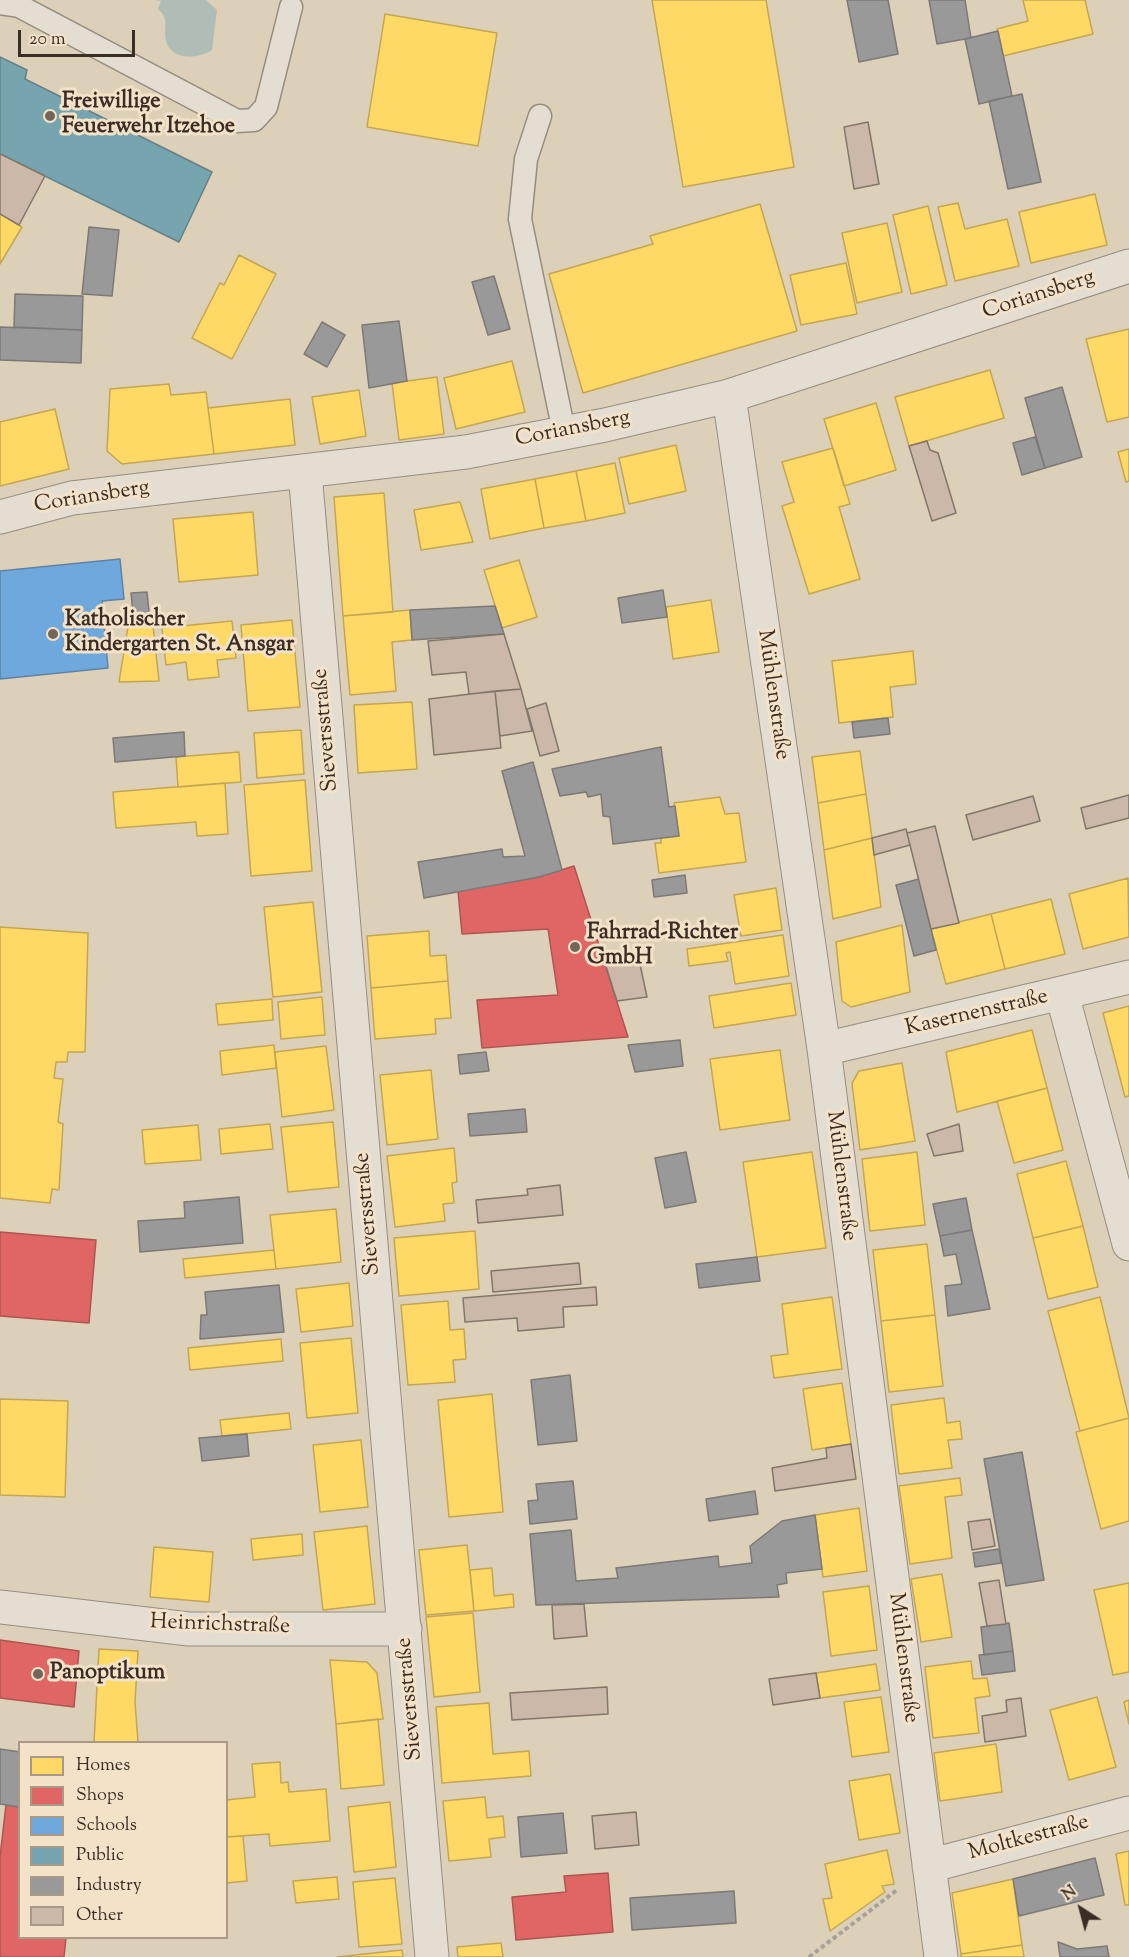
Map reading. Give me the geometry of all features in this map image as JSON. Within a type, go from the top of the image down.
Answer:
[{"type":"street","name":"Coriansberg","points":[[0,517],[72,498],[466,452],[605,425],[729,396],[1129,266]]},
{"type":"street","name":"Mühlenstraße","points":[[729,396],[824,1049],[941,1957]]},
{"type":"street","name":"Sieversstraße","points":[[305,472],[432,1957]]},
{"type":"street","name":"Kasernenstraße","points":[[824,1049],[1129,977]]},
{"type":"street","points":[[1062,994],[1129,1244]]},
{"type":"street","name":"Heinrichstraße","points":[[0,1607],[189,1629],[405,1629]]},
{"type":"street","name":"Moltkestraße","points":[[929,1866],[1129,1813]]},
{"type":"lane","points":[[13,3],[237,121],[254,120],[266,107],[291,7]]},
{"type":"lane","points":[[540,116],[526,159],[520,219],[564,432]]},
{"type":"path","points":[[809,1957],[929,1866]]},
{"type":"shaded area","points":[[155,0],[206,0],[217,10],[212,50],[193,56],[173,52],[166,41],[164,17],[158,9],[161,1]]},
{"type":"building: Homes","points":[[652,0],[766,0],[794,167],[683,187]]},
{"type":"building: Homes","points":[[1023,0],[1085,0],[1093,34],[1003,56],[997,29],[1028,21]]},
{"type":"building: Homes","points":[[385,14],[497,33],[478,146],[367,127]]},
{"type":"building: Homes","points":[[1095,194],[1107,245],[1031,263],[1019,212]]},
{"type":"building: Homes","points":[[958,203],[965,229],[1007,219],[1019,266],[955,281],[938,207]]},
{"type":"building: Homes","points":[[760,204],[797,331],[583,393],[549,274],[653,244],[650,236]]},
{"type":"building: Homes","points":[[928,206],[947,285],[911,294],[893,215]]},
{"type":"building: Homes","points":[[0,214],[22,227],[0,264]]},
{"type":"building: Homes","points":[[887,223],[902,292],[857,303],[842,233]]},
{"type":"building: Homes","points":[[239,255],[276,274],[232,359],[192,338],[220,283],[224,285]]},
{"type":"building: Homes","points":[[846,263],[857,314],[801,325],[790,275]]},
{"type":"building: Homes","points":[[1129,329],[1129,417],[1107,422],[1086,339]]},
{"type":"building: Homes","points":[[512,361],[525,412],[456,429],[444,378]]},
{"type":"building: Homes","points":[[990,370],[1004,418],[909,446],[895,397]]},
{"type":"building: Homes","points":[[437,377],[444,434],[399,440],[392,383]]},
{"type":"building: Homes","points":[[169,384],[171,395],[206,392],[214,454],[122,464],[107,451],[110,389]]},
{"type":"building: Homes","points":[[359,390],[366,436],[320,444],[312,397]]},
{"type":"building: Homes","points":[[290,399],[295,445],[214,454],[208,408]]},
{"type":"building: Homes","points":[[876,403],[896,470],[844,486],[824,419]]},
{"type":"building: Homes","points":[[55,409],[69,469],[0,486],[0,422]]},
{"type":"building: Homes","points":[[676,445],[686,491],[629,504],[619,458]]},
{"type":"building: Homes","points":[[833,448],[850,504],[839,507],[860,579],[809,594],[782,506],[794,502],[782,462]]},
{"type":"building: Homes","points":[[1129,449],[1129,481],[1126,482],[1118,452]]},
{"type":"building: Homes","points":[[615,463],[625,513],[586,521],[576,471]]},
{"type":"building: Homes","points":[[576,471],[586,521],[544,528],[535,479]]},
{"type":"building: Homes","points":[[535,479],[544,528],[490,539],[481,489]]},
{"type":"building: Homes","points":[[384,493],[393,612],[343,616],[334,497]]},
{"type":"building: Homes","points":[[460,502],[473,542],[421,550],[414,510]]},
{"type":"building: Homes","points":[[253,512],[258,575],[179,582],[173,519]]},
{"type":"building: Homes","points":[[519,560],[537,617],[502,628],[484,570]]},
{"type":"building: Homes","points":[[711,600],[719,652],[673,659],[666,607]]},
{"type":"building: Homes","points":[[410,610],[412,640],[392,642],[396,691],[350,695],[343,616]]},
{"type":"building: Homes","points":[[292,620],[300,707],[248,711],[241,625]]},
{"type":"building: Homes","points":[[232,621],[236,658],[217,660],[219,677],[188,680],[186,662],[166,665],[162,628]]},
{"type":"building: Homes","points":[[153,625],[159,681],[119,682],[128,627]]},
{"type":"building: Homes","points":[[913,651],[916,684],[890,687],[893,717],[839,723],[832,661]]},
{"type":"building: Homes","points":[[412,702],[417,769],[358,773],[354,705]]},
{"type":"building: Homes","points":[[301,730],[304,774],[257,778],[254,733]]},
{"type":"building: Homes","points":[[860,751],[866,794],[818,803],[812,757]]},
{"type":"building: Homes","points":[[239,752],[241,782],[178,787],[176,757]]},
{"type":"building: Homes","points":[[305,780],[312,871],[251,876],[244,785]]},
{"type":"building: Homes","points":[[225,783],[228,834],[197,836],[196,822],[116,828],[113,792]]},
{"type":"building: Homes","points":[[866,794],[872,838],[824,850],[818,803]]},
{"type":"building: Homes","points":[[720,797],[725,814],[739,813],[746,862],[659,873],[655,843],[661,843],[661,837],[679,836],[674,803]]},
{"type":"building: Homes","points":[[872,838],[881,907],[833,919],[824,850]]},
{"type":"building: Homes","points":[[1128,878],[1129,937],[1083,949],[1069,894]]},
{"type":"building: Homes","points":[[776,888],[782,930],[741,936],[734,895]]},
{"type":"building: Homes","points":[[1051,899],[1065,954],[1005,969],[991,914]]},
{"type":"building: Homes","points":[[313,902],[322,992],[273,997],[264,907]]},
{"type":"building: Homes","points":[[991,914],[1005,969],[946,984],[931,929]]},
{"type":"building: Homes","points":[[902,925],[910,992],[851,1007],[842,1001],[836,942]]},
{"type":"building: Homes","points":[[0,927],[88,933],[85,1052],[68,1052],[67,1062],[56,1062],[54,1078],[63,1079],[58,1122],[63,1124],[59,1190],[52,1189],[50,1203],[0,1198]]},
{"type":"building: Homes","points":[[429,931],[430,956],[446,955],[448,981],[371,988],[367,936]]},
{"type":"building: Homes","points":[[783,935],[789,976],[735,984],[730,952],[726,953],[728,961],[689,966],[687,949]]},
{"type":"building: Homes","points":[[448,981],[451,1018],[435,1019],[436,1034],[375,1039],[371,988]]},
{"type":"building: Homes","points":[[791,983],[796,1015],[714,1028],[709,996]]},
{"type":"building: Homes","points":[[322,997],[325,1035],[281,1039],[278,1002]]},
{"type":"building: Homes","points":[[272,999],[273,1020],[218,1025],[216,1004]]},
{"type":"building: Homes","points":[[1129,1006],[1129,1096],[1125,1097],[1103,1013]]},
{"type":"building: Homes","points":[[1032,1030],[1047,1088],[957,1112],[946,1052]]},
{"type":"building: Homes","points":[[274,1045],[276,1068],[222,1075],[220,1051]]},
{"type":"building: Homes","points":[[326,1046],[334,1110],[282,1117],[275,1052]]},
{"type":"building: Homes","points":[[780,1050],[790,1120],[720,1130],[710,1059]]},
{"type":"building: Homes","points":[[902,1063],[915,1141],[860,1150],[852,1083],[859,1071]]},
{"type":"building: Homes","points":[[431,1070],[438,1139],[387,1145],[380,1075]]},
{"type":"building: Homes","points":[[1047,1088],[1063,1150],[1014,1163],[997,1101]]},
{"type":"building: Homes","points":[[333,1122],[339,1187],[288,1192],[281,1127]]},
{"type":"building: Homes","points":[[270,1124],[273,1149],[221,1154],[219,1129]]},
{"type":"building: Homes","points":[[198,1125],[201,1160],[145,1164],[142,1130]]},
{"type":"building: Homes","points":[[454,1148],[457,1182],[452,1183],[454,1203],[443,1204],[445,1221],[395,1227],[387,1156]]},
{"type":"building: Homes","points":[[812,1152],[826,1248],[757,1257],[743,1162]]},
{"type":"building: Homes","points":[[917,1152],[925,1225],[870,1231],[862,1159]]},
{"type":"building: Homes","points":[[1066,1161],[1083,1226],[1033,1238],[1017,1174]]},
{"type":"building: Homes","points":[[336,1209],[341,1262],[276,1269],[270,1215]]},
{"type":"building: Homes","points":[[1083,1226],[1098,1287],[1048,1299],[1033,1238]]},
{"type":"building: Homes","points":[[475,1231],[479,1289],[399,1296],[394,1238]]},
{"type":"building: Homes","points":[[927,1244],[935,1315],[881,1321],[873,1250]]},
{"type":"building: Homes","points":[[274,1250],[276,1269],[185,1278],[183,1259]]},
{"type":"building: Homes","points":[[349,1283],[353,1326],[301,1332],[296,1289]]},
{"type":"building: Homes","points":[[832,1297],[842,1369],[774,1378],[771,1356],[788,1354],[782,1304]]},
{"type":"building: Homes","points":[[1100,1297],[1129,1418],[1080,1431],[1048,1311]]},
{"type":"building: Homes","points":[[448,1301],[450,1330],[464,1329],[466,1359],[453,1360],[455,1382],[408,1385],[401,1305]]},
{"type":"building: Homes","points":[[935,1315],[943,1386],[889,1392],[881,1321]]},
{"type":"building: Homes","points":[[351,1338],[358,1413],[307,1418],[300,1343]]},
{"type":"building: Homes","points":[[281,1339],[283,1361],[190,1370],[188,1348]]},
{"type":"building: Homes","points":[[842,1383],[851,1444],[812,1450],[803,1389]]},
{"type":"building: Homes","points":[[492,1394],[503,1512],[449,1517],[438,1400]]},
{"type":"building: Homes","points":[[944,1398],[947,1423],[960,1421],[962,1439],[948,1440],[952,1468],[899,1474],[891,1405]]},
{"type":"building: Homes","points":[[0,1399],[68,1401],[65,1497],[0,1495]]},
{"type":"building: Homes","points":[[289,1413],[291,1429],[222,1436],[220,1420]]},
{"type":"building: Homes","points":[[1129,1418],[1129,1521],[1101,1529],[1076,1432]]},
{"type":"building: Homes","points":[[361,1440],[368,1507],[320,1512],[313,1445]]},
{"type":"building: Homes","points":[[960,1478],[962,1495],[945,1497],[952,1558],[910,1564],[899,1486]]},
{"type":"building: Homes","points":[[859,1508],[867,1571],[823,1577],[815,1515]]},
{"type":"building: Homes","points":[[367,1526],[375,1604],[323,1610],[314,1532]]},
{"type":"building: Homes","points":[[302,1534],[303,1555],[253,1560],[251,1539]]},
{"type":"building: Homes","points":[[467,1545],[474,1611],[426,1615],[419,1550]]},
{"type":"building: Homes","points":[[154,1547],[213,1552],[209,1602],[150,1597]]},
{"type":"building: Homes","points":[[492,1568],[494,1596],[513,1594],[514,1607],[474,1611],[470,1570]]},
{"type":"building: Homes","points":[[942,1574],[952,1637],[921,1642],[911,1579]]},
{"type":"building: Homes","points":[[1129,1583],[1129,1672],[1113,1675],[1094,1590]]},
{"type":"building: Homes","points":[[869,1586],[877,1650],[831,1656],[823,1592]]},
{"type":"building: Homes","points":[[473,1613],[480,1692],[434,1697],[426,1617]]},
{"type":"building: Homes","points":[[99,1649],[138,1651],[135,1702],[138,1741],[94,1741]]},
{"type":"building: Homes","points":[[330,1660],[367,1662],[377,1673],[383,1719],[336,1724]]},
{"type":"building: Homes","points":[[971,1661],[973,1679],[987,1678],[990,1696],[975,1698],[979,1733],[933,1738],[925,1667]]},
{"type":"building: Homes","points":[[876,1664],[880,1690],[820,1698],[816,1673]]},
{"type":"building: Homes","points":[[881,1697],[889,1752],[852,1757],[844,1702]]},
{"type":"building: Homes","points":[[1097,1697],[1116,1767],[1069,1780],[1050,1710]]},
{"type":"building: Homes","points":[[1129,1700],[1129,1724],[1124,1702]]},
{"type":"building: Homes","points":[[489,1703],[493,1754],[529,1751],[531,1776],[442,1783],[436,1707]]},
{"type":"building: Homes","points":[[378,1719],[384,1785],[341,1789],[336,1724]]},
{"type":"building: Homes","points":[[996,1744],[1002,1792],[940,1801],[934,1753]]},
{"type":"building: Homes","points":[[280,1762],[281,1783],[288,1782],[289,1792],[326,1789],[330,1841],[270,1846],[269,1834],[228,1837],[228,1800],[255,1797],[252,1764]]},
{"type":"building: Homes","points":[[890,1774],[900,1833],[859,1840],[849,1781]]},
{"type":"building: Homes","points":[[485,1797],[487,1818],[503,1816],[505,1837],[489,1839],[491,1857],[449,1861],[443,1801]]},
{"type":"building: Homes","points":[[390,1802],[396,1867],[354,1872],[348,1807]]},
{"type":"building: Homes","points":[[243,1836],[247,1881],[228,1883],[228,1837]]},
{"type":"building: Homes","points":[[887,1850],[894,1884],[882,1886],[885,1892],[830,1931],[823,1899],[832,1898],[825,1864]]},
{"type":"building: Homes","points":[[1129,1851],[1129,1905],[1125,1905],[1116,1854]]},
{"type":"building: Homes","points":[[337,1877],[339,1899],[296,1903],[293,1881]]},
{"type":"building: Homes","points":[[395,1878],[402,1944],[359,1947],[353,1882]]},
{"type":"building: Homes","points":[[1013,1879],[1022,1945],[961,1954],[952,1893]]},
{"type":"building: Homes","points":[[501,1943],[503,1957],[458,1957],[457,1947]]},
{"type":"building: Homes","points":[[1022,1945],[1024,1957],[961,1957],[961,1954]]},
{"type":"building: Homes","points":[[402,1950],[403,1957],[337,1957]]},
{"type":"building: Shops","name":"Fahrrad-Richter GmbH","points":[[574,866],[628,1037],[482,1048],[477,1000],[558,995],[548,929],[462,934],[458,891],[539,877]]},
{"type":"building: Shops","points":[[0,1232],[96,1240],[89,1323],[0,1316]]},
{"type":"building: Shops","name":"Panoptikum","points":[[0,1640],[79,1651],[74,1707],[0,1698]]},
{"type":"building: Shops","points":[[6,1805],[18,1807],[18,1939],[66,1939],[64,1957],[0,1957],[0,1857]]},
{"type":"building: Shops","points":[[608,1873],[613,1932],[516,1940],[512,1897],[566,1892],[564,1876]]},
{"type":"building: Schools","name":"Katholischer Kindergarten St. Ansgar","points":[[120,559],[124,599],[102,601],[108,668],[0,679],[0,571]]},
{"type":"building: Public","name":"Freiwillige Feuerwehr Itzehoe","points":[[0,57],[27,70],[25,79],[212,172],[179,242],[0,154]]},
{"type":"building: Industry","points":[[847,0],[888,0],[898,54],[859,62]]},
{"type":"building: Industry","points":[[929,0],[965,0],[971,38],[937,44]]},
{"type":"building: Industry","points":[[998,31],[1012,96],[979,104],[965,39]]},
{"type":"building: Industry","points":[[1022,94],[1041,182],[1008,189],[989,101]]},
{"type":"building: Industry","points":[[89,227],[119,230],[112,296],[82,294]]},
{"type":"building: Industry","points":[[494,276],[510,329],[488,335],[472,282]]},
{"type":"building: Industry","points":[[15,294],[83,296],[82,330],[14,327]]},
{"type":"building: Industry","points":[[399,321],[407,381],[369,388],[362,325]]},
{"type":"building: Industry","points":[[322,322],[345,335],[327,367],[304,354]]},
{"type":"building: Industry","points":[[0,327],[82,330],[81,363],[0,360]]},
{"type":"building: Industry","points":[[1062,387],[1082,457],[1045,468],[1025,398]]},
{"type":"building: Industry","points":[[1035,437],[1045,468],[1022,475],[1013,443]]},
{"type":"building: Industry","points":[[663,590],[667,617],[622,623],[618,598]]},
{"type":"building: Industry","points":[[147,592],[150,621],[134,623],[131,593]]},
{"type":"building: Industry","points":[[495,606],[504,634],[412,640],[410,610]]},
{"type":"building: Industry","points":[[888,718],[890,734],[854,738],[852,722]]},
{"type":"building: Industry","points":[[184,732],[185,756],[115,762],[113,738]]},
{"type":"building: Industry","points":[[661,747],[669,807],[675,806],[679,836],[613,844],[610,817],[603,816],[601,794],[588,797],[586,792],[560,796],[552,769]]},
{"type":"building: Industry","points":[[533,762],[562,870],[539,877],[424,898],[418,862],[502,849],[503,857],[525,856],[502,771]]},
{"type":"building: Industry","points":[[685,875],[687,893],[654,897],[652,880]]},
{"type":"building: Industry","points":[[919,879],[936,950],[914,956],[896,885]]},
{"type":"building: Industry","points":[[680,1040],[683,1066],[635,1072],[628,1045]]},
{"type":"building: Industry","points":[[486,1052],[489,1071],[460,1074],[458,1055]]},
{"type":"building: Industry","points":[[525,1109],[527,1132],[470,1136],[468,1114]]},
{"type":"building: Industry","points":[[686,1152],[696,1202],[665,1208],[655,1158]]},
{"type":"building: Industry","points":[[239,1197],[243,1243],[140,1252],[138,1221],[185,1218],[184,1202]]},
{"type":"building: Industry","points":[[966,1198],[972,1230],[940,1236],[933,1204]]},
{"type":"building: Industry","points":[[972,1230],[990,1309],[948,1316],[945,1286],[962,1284],[956,1254],[944,1256],[940,1236]]},
{"type":"building: Industry","points":[[757,1257],[760,1281],[699,1288],[696,1264]]},
{"type":"building: Industry","points":[[279,1285],[284,1332],[200,1339],[201,1315],[207,1315],[205,1292]]},
{"type":"building: Industry","points":[[570,1375],[577,1441],[538,1445],[531,1380]]},
{"type":"building: Industry","points":[[247,1434],[249,1456],[202,1461],[199,1438]]},
{"type":"building: Industry","points":[[1022,1452],[1044,1580],[1006,1586],[984,1459]]},
{"type":"building: Industry","points":[[573,1481],[577,1519],[530,1524],[528,1501],[538,1500],[536,1484]]},
{"type":"building: Industry","points":[[755,1491],[758,1514],[709,1521],[706,1499]]},
{"type":"building: Industry","points":[[815,1515],[822,1569],[786,1573],[787,1583],[777,1585],[779,1597],[536,1605],[530,1534],[571,1530],[576,1581],[618,1578],[616,1568],[718,1556],[719,1567],[752,1563],[750,1546],[782,1521]]},
{"type":"building: Industry","points":[[999,1549],[1001,1563],[975,1567],[973,1553]]},
{"type":"building: Industry","points":[[1009,1623],[1013,1651],[984,1655],[981,1627]]},
{"type":"building: Industry","points":[[1013,1651],[1015,1671],[982,1675],[979,1655]]},
{"type":"building: Industry","points":[[0,1749],[18,1752],[18,1807],[0,1804]]},
{"type":"building: Industry","points":[[563,1813],[567,1853],[521,1857],[518,1817]]},
{"type":"building: Industry","points":[[1095,1858],[1104,1895],[1019,1916],[1013,1879]]},
{"type":"building: Industry","points":[[734,1891],[736,1923],[632,1930],[630,1898]]},
{"type":"building: Industry","points":[[1058,1942],[1077,1949],[1107,1946],[1109,1957],[1060,1957]]},
{"type":"building: Other","points":[[868,122],[879,184],[854,189],[844,127]]},
{"type":"building: Other","points":[[0,154],[45,176],[19,225],[0,214]]},
{"type":"building: Other","points":[[927,441],[930,450],[938,453],[956,513],[932,521],[909,446]]},
{"type":"building: Other","points":[[504,634],[521,689],[469,694],[466,672],[432,675],[428,641]]},
{"type":"building: Other","points":[[521,689],[532,731],[500,736],[495,691]]},
{"type":"building: Other","points":[[495,691],[501,748],[434,755],[429,699]]},
{"type":"building: Other","points":[[546,703],[559,751],[540,756],[527,709]]},
{"type":"building: Other","points":[[1129,795],[1129,818],[1086,829],[1081,808]]},
{"type":"building: Other","points":[[1033,796],[1040,821],[973,840],[966,815]]},
{"type":"building: Other","points":[[935,826],[959,923],[931,929],[907,833]]},
{"type":"building: Other","points":[[906,829],[910,845],[874,855],[872,838]]},
{"type":"building: Other","points":[[638,955],[647,997],[617,1001],[604,960]]},
{"type":"building: Other","points":[[959,1124],[963,1151],[934,1156],[927,1134]]},
{"type":"building: Other","points":[[560,1185],[563,1215],[478,1223],[476,1200],[528,1195],[527,1189]]},
{"type":"building: Other","points":[[579,1263],[581,1284],[493,1292],[491,1271]]},
{"type":"building: Other","points":[[596,1287],[597,1305],[563,1307],[564,1327],[518,1331],[517,1318],[465,1322],[463,1298]]},
{"type":"building: Other","points":[[851,1444],[856,1479],[775,1491],[772,1468],[827,1458],[826,1448]]},
{"type":"building: Other","points":[[990,1519],[995,1546],[972,1550],[968,1522]]},
{"type":"building: Other","points":[[999,1580],[1006,1624],[987,1626],[979,1583]]},
{"type":"building: Other","points":[[584,1604],[587,1636],[554,1639],[552,1605]]},
{"type":"building: Other","points":[[816,1673],[820,1698],[773,1705],[769,1679]]},
{"type":"building: Other","points":[[607,1687],[608,1714],[512,1720],[510,1693]]},
{"type":"building: Other","points":[[1021,1698],[1026,1736],[985,1742],[982,1716],[1007,1712],[1006,1700]]},
{"type":"building: Other","points":[[636,1812],[639,1845],[595,1849],[592,1816]]},
{"type":"place","name":"Freiwillige Feuerwehr Itzehoe","points":[[50,116]]},
{"type":"place","name":"Katholischer Kindergarten St. Ansgar","points":[[53,634]]},
{"type":"place","name":"Fahrrad-Richter GmbH","points":[[575,947]]},
{"type":"place","name":"Panoptikum","points":[[38,1674]]}]
